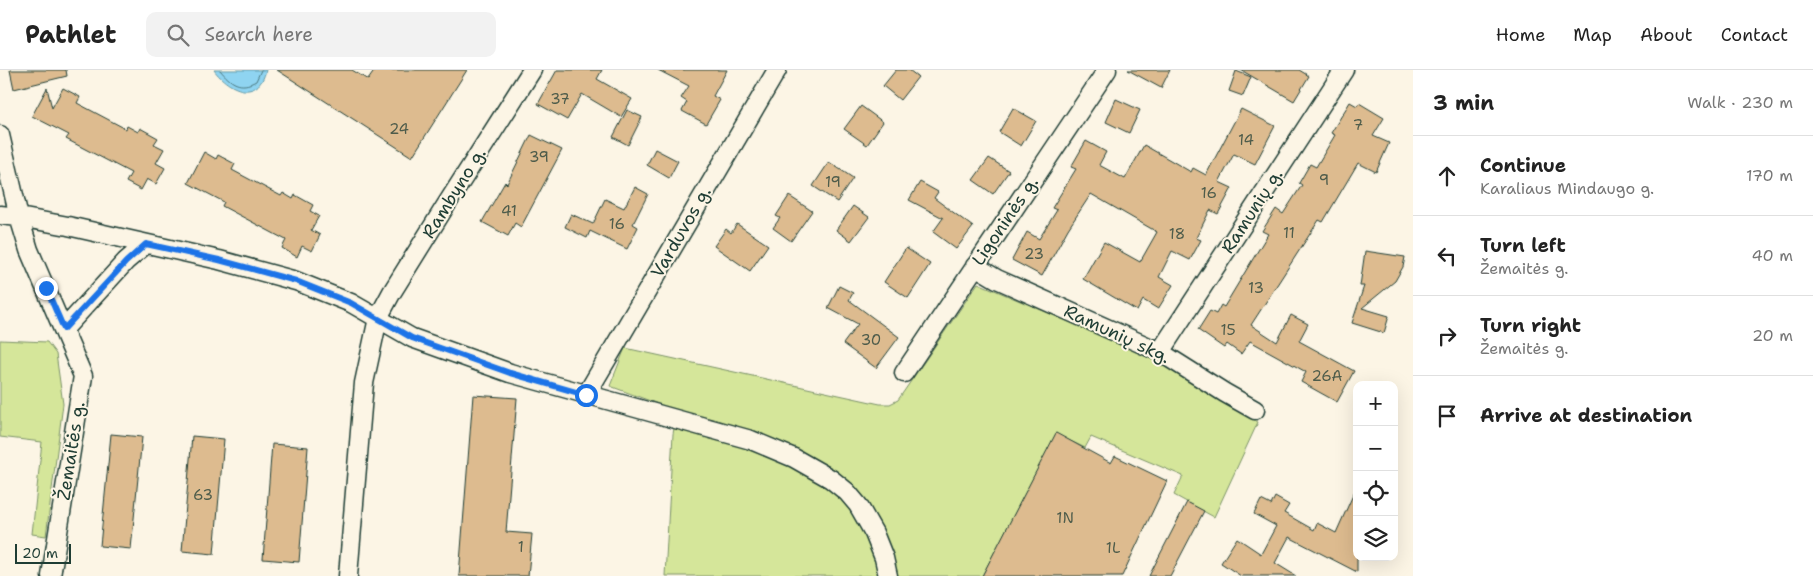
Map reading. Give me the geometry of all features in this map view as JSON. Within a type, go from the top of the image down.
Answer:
[{"type":"street","name":"Rambyno g.","points":[[348,576],[364,383],[378,318],[392,292],[532,70]]},
{"type":"street","name":"Varduvos g.","points":[[586,395],[777,70]]},
{"type":"street","name":"Ligoninės g.","points":[[904,373],[1107,70]]},
{"type":"street","name":"Ramunių g.","points":[[1160,352],[1340,71]]},
{"type":"street","name":"Žemaitės g.","points":[[0,135],[19,217],[29,250],[84,376],[51,576]]},
{"type":"street","points":[[0,215],[68,226],[219,260],[296,281],[351,303],[412,338],[510,373],[751,440],[794,458],[831,479],[847,492],[867,519],[880,546],[888,576]]},
{"type":"street","points":[[64,329],[126,262],[146,244]]},
{"type":"street","name":"Ramunių skg.","points":[[975,266],[997,279],[1160,352],[1225,394],[1255,410]]},
{"type":"green space","points":[[978,283],[1135,350],[1172,368],[1258,422],[1214,517],[1174,495],[1183,476],[1091,437],[1085,448],[1056,434],[982,576],[665,576],[673,434],[677,411],[610,386],[625,348],[880,404],[890,404],[898,400]]},
{"type":"green space","points":[[0,340],[47,342],[56,354],[63,404],[46,536],[32,534],[42,442],[0,437]]},
{"type":"water","points":[[214,70],[266,70],[257,87],[243,90],[227,83]]},
{"type":"building","points":[[10,70],[66,70],[67,76],[14,89]]},
{"type":"building","points":[[277,70],[352,70],[368,80],[375,70],[467,70],[412,157]]},
{"type":"building","points":[[557,70],[602,70],[597,79],[632,99],[621,117],[582,94],[567,120],[538,104]]},
{"type":"building","points":[[658,70],[727,70],[713,96],[720,100],[706,124],[682,111],[687,102],[681,98],[689,86]]},
{"type":"building","points":[[896,70],[909,70],[918,77],[900,100],[883,86]]},
{"type":"building","points":[[1128,70],[1170,70],[1161,88]]},
{"type":"building","points":[[1241,70],[1299,70],[1309,76],[1294,101]]},
{"type":"building","points":[[1236,71],[1251,77],[1243,96],[1229,91]]},
{"type":"building","points":[[47,88],[52,108],[63,88],[80,97],[77,103],[126,129],[127,126],[138,132],[140,128],[158,138],[154,144],[164,149],[156,163],[165,168],[156,184],[147,179],[141,190],[126,182],[131,173],[66,139],[69,135],[32,116]]},
{"type":"building","points":[[1116,99],[1140,110],[1129,133],[1106,122]]},
{"type":"building","points":[[1350,102],[1357,106],[1359,103],[1384,118],[1373,136],[1389,143],[1376,172],[1358,163],[1323,222],[1319,220],[1251,325],[1277,342],[1291,315],[1308,324],[1299,341],[1354,371],[1337,402],[1301,382],[1306,372],[1250,341],[1241,354],[1227,344],[1224,348],[1198,330],[1210,311],[1216,314],[1221,305],[1224,307],[1268,234],[1262,231],[1276,209],[1283,214],[1302,185],[1299,183],[1310,164],[1316,167],[1335,135],[1331,133]]},
{"type":"building","points":[[861,106],[883,122],[867,145],[844,129]]},
{"type":"building","points":[[1013,108],[1036,121],[1021,146],[999,132]]},
{"type":"building","points":[[1241,109],[1275,126],[1255,164],[1234,154],[1219,182],[1232,188],[1218,214],[1210,210],[1196,238],[1201,240],[1190,260],[1172,251],[1159,277],[1173,285],[1158,309],[1143,300],[1137,311],[1083,279],[1104,242],[1140,262],[1157,232],[1091,194],[1068,229],[1042,276],[1012,260],[1027,232],[1039,239],[1057,210],[1052,208],[1076,169],[1071,167],[1086,141],[1106,152],[1099,165],[1125,179],[1144,145],[1191,172],[1193,168],[1206,175]]},
{"type":"building","points":[[627,110],[642,117],[628,145],[613,137]]},
{"type":"building","points":[[531,135],[562,150],[521,227],[515,223],[508,236],[482,222],[505,182],[507,184]]},
{"type":"building","points":[[655,149],[678,161],[669,178],[647,165]]},
{"type":"building","points":[[204,152],[216,159],[218,155],[235,164],[232,170],[281,196],[283,193],[293,199],[295,195],[313,205],[310,211],[319,216],[311,230],[320,235],[312,251],[302,246],[297,257],[282,248],[286,240],[222,206],[224,202],[188,183]]},
{"type":"building","points":[[989,158],[1009,171],[993,194],[973,180]]},
{"type":"building","points":[[829,162],[853,178],[837,202],[813,186]]},
{"type":"building","points":[[920,182],[938,192],[934,198],[973,227],[956,249],[933,232],[943,218],[909,200]]},
{"type":"building","points":[[635,187],[648,194],[633,224],[638,227],[627,249],[590,231],[587,238],[565,227],[571,214],[593,224],[605,199],[624,208]]},
{"type":"building","points":[[789,196],[812,211],[791,241],[773,228],[780,218],[776,216]]},
{"type":"building","points":[[853,206],[869,217],[851,241],[836,230]]},
{"type":"building","points":[[737,224],[768,245],[750,271],[714,246],[726,229],[731,233]]},
{"type":"building","points":[[906,248],[930,264],[908,298],[884,282]]},
{"type":"building","points":[[1365,251],[1405,257],[1403,267],[1395,281],[1362,308],[1389,316],[1384,333],[1352,323],[1364,286],[1360,286]]},
{"type":"building","points":[[839,286],[853,293],[849,300],[899,337],[876,368],[843,344],[858,324],[828,308]]},
{"type":"building","points":[[473,395],[517,398],[506,532],[532,534],[528,576],[459,576]]},
{"type":"building","points":[[1056,433],[1111,463],[1115,456],[1167,481],[1122,576],[982,576]]},
{"type":"building","points":[[111,434],[142,437],[131,549],[100,546]]},
{"type":"building","points":[[192,436],[224,439],[214,554],[182,551]]},
{"type":"building","points":[[272,444],[308,447],[299,562],[263,559]]},
{"type":"building","points":[[1353,495],[1353,561],[1357,561],[1357,572],[1289,537],[1275,563],[1296,576],[1241,576],[1221,563],[1237,538],[1261,554],[1276,526],[1254,514],[1261,500],[1271,505],[1275,497],[1289,505],[1284,513],[1314,530],[1317,523],[1336,533]]},
{"type":"building","points":[[1187,502],[1204,511],[1170,576],[1149,576]]},
{"type":"route","points":[[46,288],[64,329],[126,262],[146,244],[219,260],[296,281],[351,303],[412,338],[510,373],[586,395]]}]
